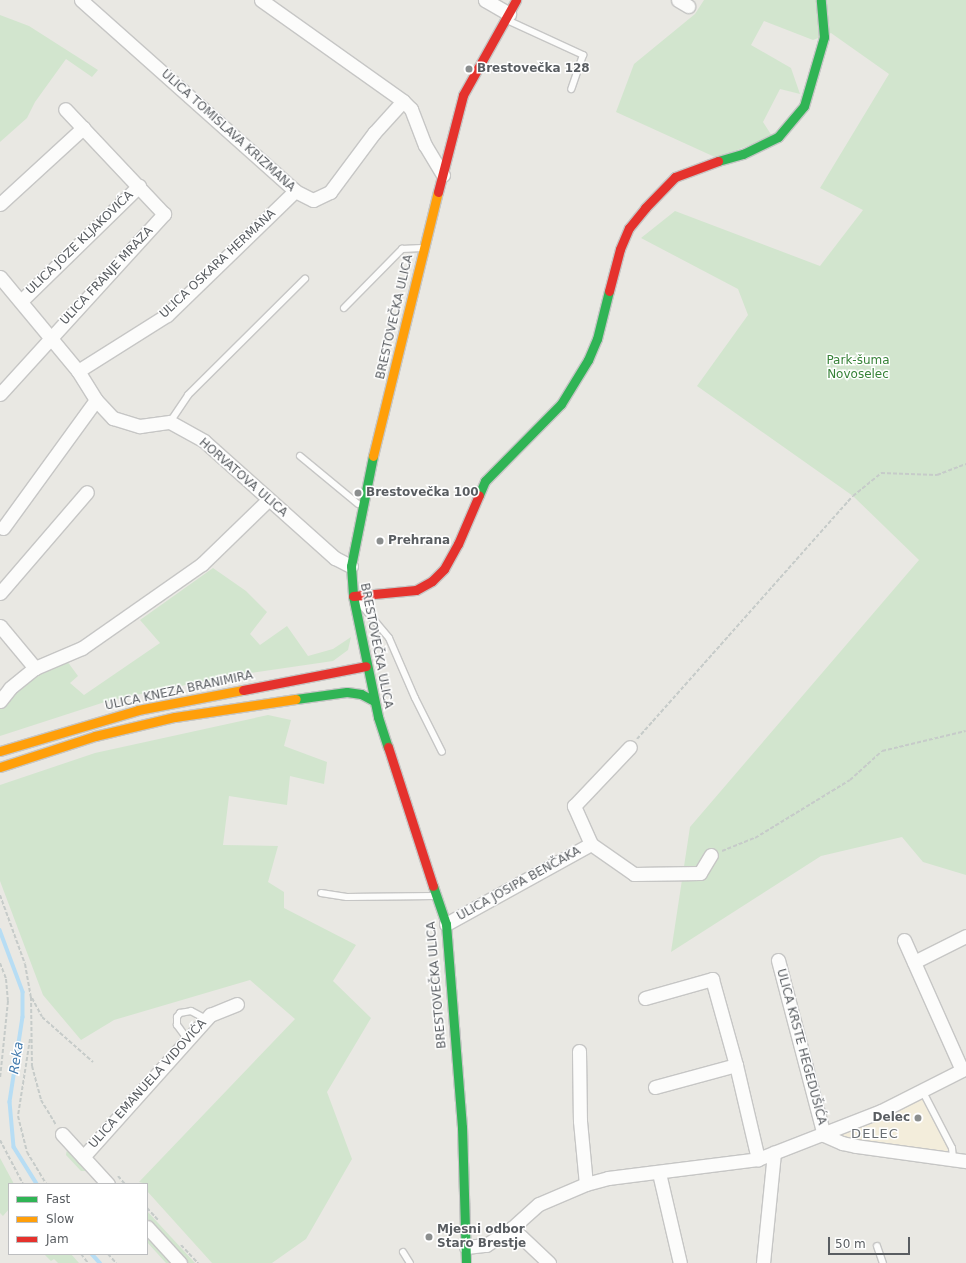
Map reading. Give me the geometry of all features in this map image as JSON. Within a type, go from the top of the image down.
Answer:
[{"type":"street","name":"ULICA TOMISLAVA KRIZMANA","points":[[81,0],[295,191],[313,200],[330,192],[374,133],[403,101]]},
{"type":"street","points":[[261,0],[403,101],[411,109],[425,145],[443,175]]},
{"type":"street","points":[[485,0],[507,16]]},
{"type":"street","name":"BRESTOVEČKA ULICA","points":[[466,1263],[462,1127],[446,924],[438,896],[405,804],[374,701],[353,596],[351,566],[361,507],[423,248],[463,95],[516,0]]},
{"type":"street","points":[[353,596],[416,590],[432,582],[444,568],[454,552],[486,481],[514,449],[561,404],[588,360],[596,339],[620,249],[630,228],[645,208],[675,177],[702,165],[743,154],[778,137],[804,106],[811,88],[824,37],[821,0]]},
{"type":"street","points":[[65,109],[139,186]]},
{"type":"street","points":[[0,204],[83,128]]},
{"type":"street","name":"ULICA FRANJE MRAZA","points":[[0,394],[49,338],[164,214],[139,186]]},
{"type":"street","name":"ULICA JOZE KLJAKOVIĆA","points":[[21,301],[139,186]]},
{"type":"street","name":"ULICA OSKARA HERMANA","points":[[78,371],[167,315],[295,191]]},
{"type":"street","points":[[0,277],[21,301],[49,338],[78,371],[96,400],[113,418],[140,426],[170,422]]},
{"type":"street","points":[[3,528],[96,400]]},
{"type":"street","name":"HORVATOVA ULICA","points":[[170,422],[204,441],[268,500],[335,558],[351,566]]},
{"type":"street","points":[[0,593],[87,492]]},
{"type":"street","points":[[0,701],[10,688],[36,668],[82,648],[202,564],[268,500]]},
{"type":"street","points":[[0,626],[36,668]]},
{"type":"street","points":[[359,677],[367,668]]},
{"type":"street","name":"ULICA KNEZA BRANIMIRA","points":[[0,751],[138,710],[367,668]]},
{"type":"street","name":"ULICA KNEZA BRANIMIRA","points":[[244,706],[279,693],[339,683]]},
{"type":"street","name":"ULICA KNEZA BRANIMIRA","points":[[0,767],[120,729],[244,706],[268,705],[347,692],[361,694],[374,701]]},
{"type":"street","name":"ULICA JOSIPA BENČAKA","points":[[630,747],[574,806],[591,844],[634,874],[700,873],[711,855]]},
{"type":"street","name":"ULICA JOSIPA BENČAKA","points":[[446,924],[591,844]]},
{"type":"street","points":[[914,962],[966,936]]},
{"type":"street","name":"ULICA KRSTE HEGEDUŠIĆA","points":[[466,1247],[486,1245],[512,1228],[539,1204],[586,1184],[608,1178],[659,1173],[758,1159],[824,1135],[923,1092],[964,1069],[904,940]]},
{"type":"street","name":"ULICA KRSTE HEGEDUŠIĆA","points":[[778,960],[824,1135]]},
{"type":"street","points":[[644,998],[712,979],[736,1065],[758,1159]]},
{"type":"street","name":"ULICA EMANUELA VIDOVIĆA","points":[[83,1157],[206,1019],[219,1010],[237,1004]]},
{"type":"street","points":[[579,1051],[580,1121],[586,1184]]},
{"type":"street","points":[[654,1087],[736,1065]]},
{"type":"street","name":"ULICA EMANUELA VIDOVIĆA","points":[[62,1134],[107,1183]]},
{"type":"street","name":"ULICA KRSTE HEGEDUŠIĆA","points":[[824,1135],[842,1143],[856,1146],[960,1159]]},
{"type":"street","points":[[763,1263],[774,1153]]},
{"type":"street","points":[[659,1173],[680,1263]]},
{"type":"street","points":[[148,1228],[180,1263]]},
{"type":"street","points":[[512,1228],[550,1263]]},
{"type":"lane","points":[[507,16],[583,55],[571,88]]},
{"type":"lane","points":[[344,308],[402,249],[423,248]]},
{"type":"lane","points":[[170,422],[188,395],[305,279]]},
{"type":"lane","points":[[300,456],[361,507]]},
{"type":"lane","points":[[353,596],[389,638],[414,698],[442,752]]},
{"type":"lane","points":[[321,893],[347,897],[438,896]]},
{"type":"lane","points":[[188,1040],[177,1025],[177,1017],[180,1013],[191,1011],[206,1019]]},
{"type":"lane","points":[[923,1092],[952,1148],[960,1159]]},
{"type":"lane","points":[[877,1246],[883,1263]]},
{"type":"lane","points":[[403,1252],[410,1263]]},
{"type":"path","points":[[630,747],[853,496],[881,472],[937,475],[966,464]]},
{"type":"path","points":[[711,855],[755,838],[850,780],[882,751],[966,731]]},
{"type":"path","points":[[0,894],[25,964],[31,997],[32,1066],[41,1100],[62,1134]]},
{"type":"path","points":[[0,965],[0,970]]},
{"type":"path","points":[[0,965],[6,979],[8,1001],[0,1078]]},
{"type":"path","points":[[31,997],[42,1017],[93,1062]]},
{"type":"path","points":[[31,1032],[18,1116],[27,1152],[45,1183]]},
{"type":"path","points":[[0,1140],[22,1183]]},
{"type":"path","points":[[81,1255],[88,1263]]},
{"type":"path","points":[[109,1255],[116,1263]]},
{"type":"shaded area","points":[[923,1098],[949,1145],[947,1153],[841,1138],[844,1131],[898,1111]]},
{"type":"green space","name":"Park-šuma Novoselec","points":[[704,0],[966,0],[966,875],[923,862],[902,837],[821,856],[671,952],[690,827],[919,560],[853,496],[697,386],[748,315],[738,289],[641,238],[675,211],[820,266],[863,210],[820,188],[889,74],[831,33],[813,40],[764,21],[751,45],[791,68],[800,94],[780,89],[763,122],[772,136],[717,158],[616,112],[634,64],[695,14]]},
{"type":"green space","points":[[0,15],[29,26],[98,70],[92,77],[66,59],[35,102],[27,118],[0,142]]},
{"type":"green space","points":[[213,568],[246,591],[267,612],[250,634],[260,645],[287,626],[308,656],[333,649],[351,637],[348,650],[333,661],[230,676],[111,700],[0,736],[0,708],[20,685],[67,661],[78,676],[70,683],[84,695],[160,643],[140,620]]},
{"type":"green space","points":[[268,715],[291,720],[284,746],[327,762],[324,784],[290,776],[287,805],[229,796],[223,845],[278,846],[268,882],[284,892],[284,908],[356,945],[333,981],[371,1018],[327,1092],[352,1159],[306,1239],[272,1263],[212,1263],[148,1192],[148,1183],[139,1182],[295,1019],[250,980],[114,1020],[81,1040],[43,995],[0,881],[0,785],[95,753]]},
{"type":"green space","points":[[67,1149],[87,1170],[81,1171],[66,1155]]},
{"type":"green space","points":[[0,1158],[13,1183],[8,1183],[8,1210],[3,1216],[0,1213]]},
{"type":"green space","points":[[148,1212],[195,1263],[188,1263],[148,1219]]},
{"type":"green space","points":[[148,1236],[173,1263],[166,1263],[148,1243]]},
{"type":"green space","points":[[45,1255],[72,1255],[79,1263],[58,1263],[54,1259],[51,1261]]},
{"type":"waterway","name":"Reka","points":[[0,930],[23,992],[23,1017],[10,1102],[14,1147],[36,1183]]},
{"type":"waterway","name":"Reka","points":[[93,1255],[100,1263]]},
{"type":"traffic: fast","points":[[718,161],[743,154],[778,137],[804,106],[824,37],[821,0]]},
{"type":"traffic: fast","points":[[479,495],[485,481],[561,404],[588,360],[597,339],[609,291]]},
{"type":"traffic: fast","points":[[373,456],[351,566],[353,596],[378,717],[388,747]]},
{"type":"traffic: fast","points":[[296,699],[347,692],[361,694],[374,701]]},
{"type":"traffic: fast","points":[[433,886],[446,924],[462,1127],[466,1263]]},
{"type":"traffic: slow","points":[[373,456],[438,192]]},
{"type":"traffic: slow","points":[[0,751],[138,710],[243,690]]},
{"type":"traffic: slow","points":[[0,767],[95,736],[175,717],[296,699]]},
{"type":"traffic: jam","points":[[438,192],[463,95],[516,0]]},
{"type":"traffic: jam","points":[[609,291],[620,249],[629,228],[645,208],[675,177],[718,161]]},
{"type":"traffic: jam","points":[[353,596],[416,590],[432,581],[444,569],[458,544],[479,495]]},
{"type":"traffic: jam","points":[[243,690],[366,666]]},
{"type":"traffic: jam","points":[[388,747],[433,886]]},
{"type":"place","name":"Brestovečka 128","points":[[469,69]]},
{"type":"place","name":"Brestovečka 100","points":[[358,493]]},
{"type":"place","name":"Prehrana","points":[[380,541]]},
{"type":"place","name":"Delec","points":[[918,1118]]},
{"type":"place","name":"Mjesni odbor Staro Brestje","points":[[429,1237]]},
{"type":"district","name":"DELEC","points":[[875,1134]]}]
